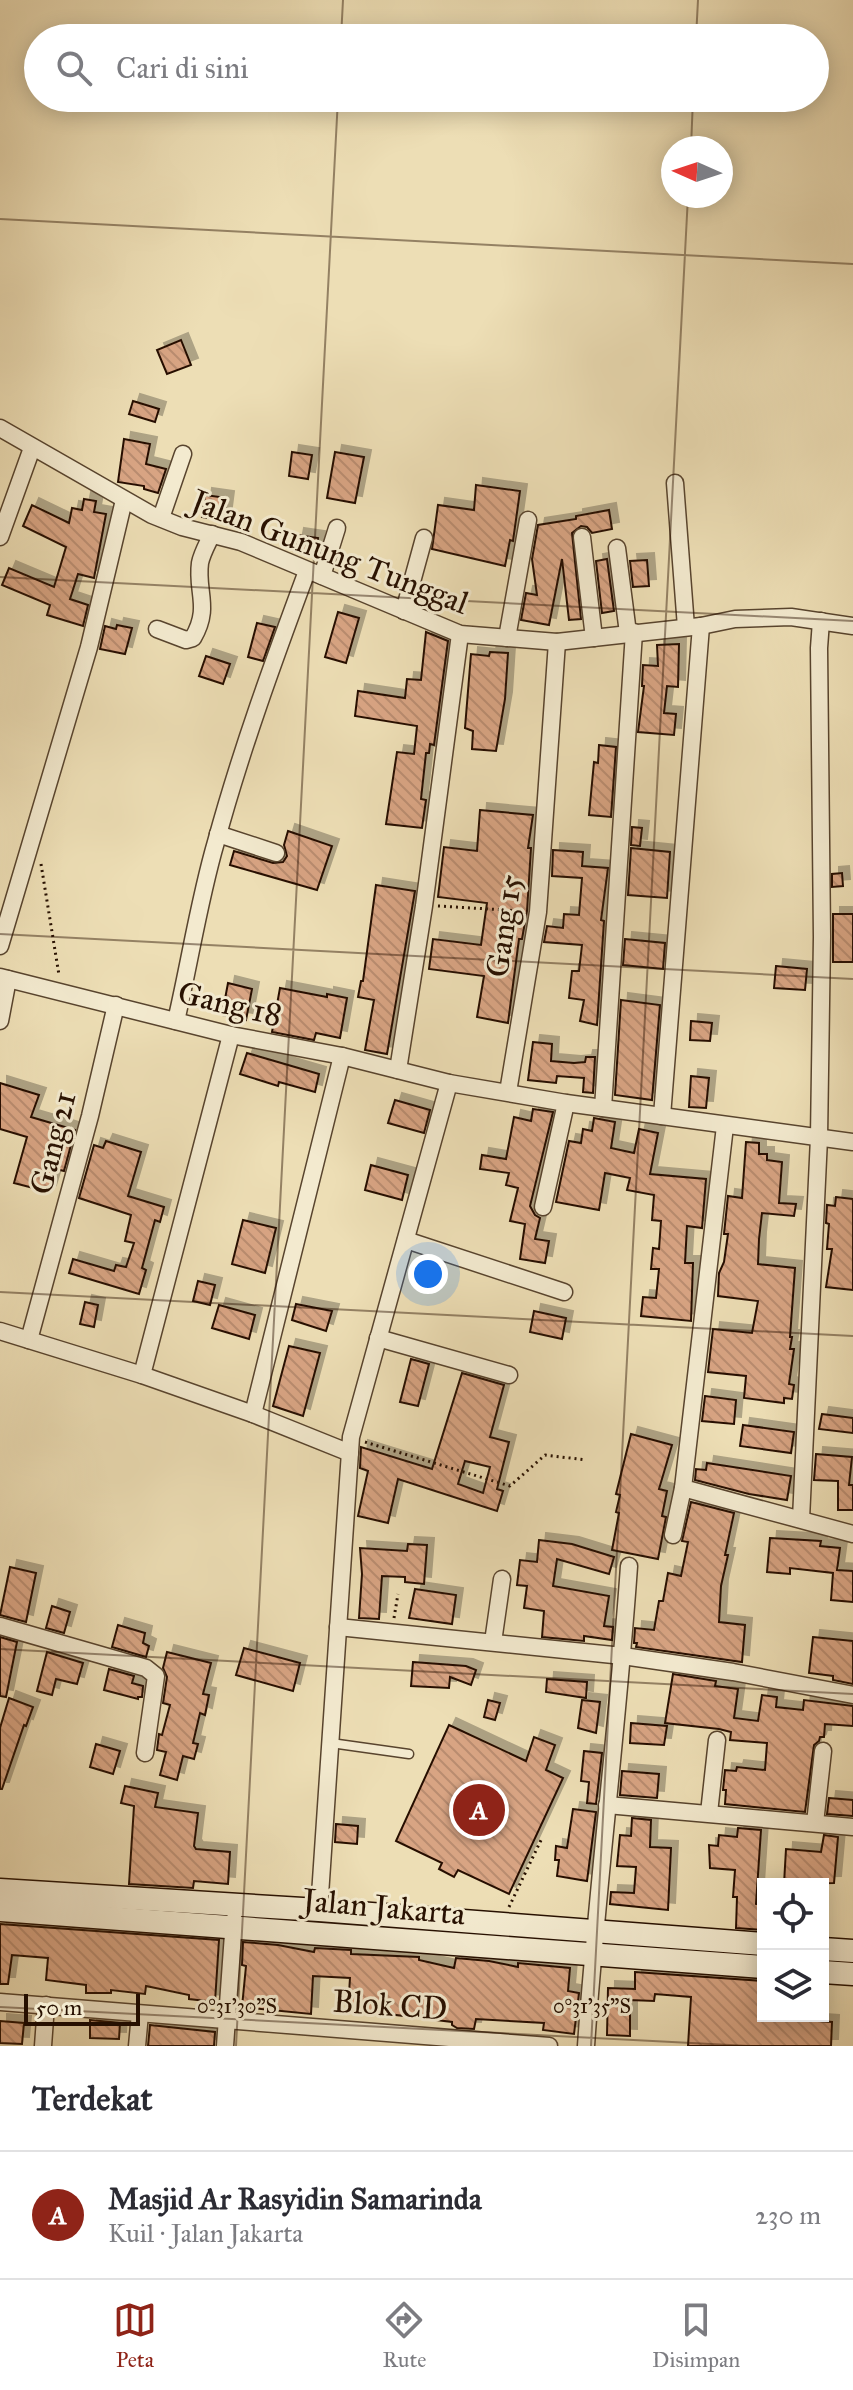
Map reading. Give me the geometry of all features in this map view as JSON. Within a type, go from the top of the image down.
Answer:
[{"type":"main road","name":"Jalan Jakarta","points":[[0,1890],[593,1955],[757,1967]]},
{"type":"main road","name":"Jalan Jakarta","points":[[0,1910],[235,1916],[319,1910],[757,1944]]},
{"type":"main road","points":[[829,1949],[853,1951]]},
{"type":"main road","points":[[829,1972],[853,1974]]},
{"type":"street","name":"Jalan Gunung Tunggal","points":[[0,428],[161,518],[182,527],[241,542],[460,634],[557,642],[693,627],[735,619],[791,617],[853,626]]},
{"type":"street","points":[[0,537],[32,448]]},
{"type":"street","points":[[161,518],[183,454]]},
{"type":"street","points":[[662,1116],[693,627],[675,483]]},
{"type":"street","points":[[0,946],[89,647],[124,500]]},
{"type":"street","points":[[507,638],[528,520]]},
{"type":"street","points":[[176,1021],[218,834],[266,681],[337,528]]},
{"type":"street","points":[[157,629],[186,640],[193,638],[203,601],[200,563],[212,534]]},
{"type":"street","points":[[582,537],[594,638]]},
{"type":"street","points":[[404,611],[424,538]]},
{"type":"street","points":[[603,1108],[631,632],[617,548]]},
{"type":"street","points":[[801,1519],[819,1138],[821,621]]},
{"type":"street","points":[[398,1070],[424,906],[460,634]]},
{"type":"street","name":"Gang 15","points":[[508,1092],[538,912],[557,642]]},
{"type":"street","points":[[218,834],[276,853]]},
{"type":"street","points":[[0,1021],[4,978]]},
{"type":"street","name":"Gang 18","points":[[4,978],[231,1035],[342,1056],[449,1083],[566,1103],[853,1142]]},
{"type":"street","name":"Gang 21","points":[[29,1340],[79,1158],[116,1005]]},
{"type":"street","points":[[142,1375],[231,1035]]},
{"type":"street","points":[[253,1414],[342,1056]]},
{"type":"street","points":[[319,1910],[350,1445],[449,1083]]},
{"type":"street","points":[[543,1207],[566,1103]]},
{"type":"street","points":[[673,1535],[683,1488],[725,1126]]},
{"type":"street","points":[[406,1240],[564,1292]]},
{"type":"street","points":[[0,1331],[350,1445]]},
{"type":"street","points":[[378,1338],[509,1375]]},
{"type":"street","points":[[683,1488],[853,1534]]},
{"type":"street","points":[[586,2046],[629,1566]]},
{"type":"street","points":[[493,1642],[502,1579]]},
{"type":"street","points":[[0,1626],[153,1672],[156,1676],[145,1753]]},
{"type":"street","points":[[338,1627],[623,1656],[733,1672],[853,1695]]},
{"type":"street","points":[[709,1813],[717,1740]]},
{"type":"street","points":[[815,1823],[823,1751]]},
{"type":"street","points":[[607,1805],[853,1827]]},
{"type":"street","points":[[225,2046],[235,1916]]},
{"type":"street","name":"Blok CD","points":[[0,2002],[324,2028],[415,2040],[549,2046]]},
{"type":"street","points":[[43,2046],[46,2005]]},
{"type":"street","points":[[137,2046],[140,2014]]},
{"type":"street","points":[[323,2046],[324,2028]]},
{"type":"lane","points":[[330,1743],[409,1754]]},
{"type":"path","points":[[40,858],[61,991]]},
{"type":"path","points":[[424,906],[538,912]]},
{"type":"path","points":[[350,1445],[510,1486],[545,1455],[586,1460]]},
{"type":"path","points":[[392,1633],[398,1594]]},
{"type":"path","points":[[502,1923],[542,1838]]},
{"type":"building","points":[[181,340],[191,365],[167,374],[157,350]]},
{"type":"building","points":[[133,401],[159,409],[155,422],[129,414]]},
{"type":"building","points":[[124,439],[150,444],[146,464],[166,469],[158,493],[144,489],[144,486],[118,482]]},
{"type":"building","points":[[292,452],[312,455],[308,479],[289,476]]},
{"type":"building","points":[[335,452],[364,457],[355,503],[327,498]]},
{"type":"building","points":[[476,485],[520,491],[513,541],[510,540],[505,566],[432,549],[438,505],[474,510]]},
{"type":"building","points":[[205,495],[227,498],[224,521],[202,517]]},
{"type":"building","points":[[84,499],[96,501],[94,512],[106,514],[94,578],[78,574],[70,599],[88,605],[83,626],[47,615],[50,605],[2,585],[9,568],[54,587],[66,547],[23,526],[32,505],[69,523],[72,508],[82,510]]},
{"type":"building","points":[[609,510],[612,529],[592,533],[581,526],[572,533],[581,619],[569,620],[562,559],[549,625],[521,620],[526,593],[537,595],[532,559],[538,525]]},
{"type":"building","points":[[297,535],[318,538],[315,556],[294,551]]},
{"type":"building","points":[[607,559],[614,611],[602,613],[596,561]]},
{"type":"building","points":[[647,560],[649,586],[633,587],[630,561]]},
{"type":"building","points":[[338,612],[359,618],[346,663],[325,657]]},
{"type":"building","points":[[257,623],[275,627],[263,661],[248,657]]},
{"type":"building","points":[[117,625],[132,628],[125,654],[100,649],[105,626],[116,629]]},
{"type":"building","points":[[426,632],[448,641],[434,745],[430,744],[429,753],[426,753],[421,799],[426,800],[422,828],[386,824],[397,752],[414,754],[417,726],[355,716],[358,691],[405,698],[407,679],[421,680]]},
{"type":"building","points":[[679,644],[678,687],[667,686],[664,713],[676,714],[674,735],[638,732],[644,686],[643,665],[658,666],[657,645]]},
{"type":"building","points":[[490,652],[508,653],[505,699],[496,751],[472,749],[473,731],[465,728],[471,654],[489,656]]},
{"type":"building","points":[[206,656],[230,664],[223,684],[199,676]]},
{"type":"building","points":[[599,745],[616,747],[611,817],[589,815],[594,762],[598,763]]},
{"type":"building","points":[[480,810],[533,815],[528,848],[531,848],[527,911],[522,939],[519,939],[508,1023],[477,1017],[484,976],[429,969],[433,939],[481,945],[487,903],[438,897],[444,847],[477,851]]},
{"type":"building","points":[[632,827],[642,828],[640,846],[631,845]]},
{"type":"building","points":[[288,831],[332,846],[317,890],[230,865],[234,851],[273,863],[283,862],[287,856],[284,845]]},
{"type":"building","points":[[631,848],[670,852],[667,898],[628,895]]},
{"type":"building","points":[[553,850],[583,852],[582,866],[608,868],[601,920],[604,921],[597,1025],[580,1021],[584,1000],[569,998],[572,971],[579,971],[582,945],[544,942],[547,926],[563,928],[564,914],[579,915],[582,878],[552,876]]},
{"type":"building","points":[[842,873],[843,886],[832,887],[832,874]]},
{"type":"building","points":[[376,885],[415,891],[387,1054],[365,1050],[374,1000],[358,997]]},
{"type":"building","points":[[833,914],[853,914],[853,962],[833,962]]},
{"type":"building","points":[[625,939],[665,943],[663,969],[623,965]]},
{"type":"building","points":[[776,966],[807,969],[805,990],[774,988]]},
{"type":"building","points":[[228,983],[252,989],[246,1020],[222,1015]]},
{"type":"building","points":[[280,988],[347,998],[340,1038],[316,1033],[314,1040],[272,1032]]},
{"type":"building","points":[[621,1000],[660,1005],[652,1100],[615,1095]]},
{"type":"building","points":[[691,1021],[712,1023],[710,1041],[690,1040]]},
{"type":"building","points":[[533,1042],[552,1044],[551,1061],[585,1062],[586,1057],[595,1057],[593,1093],[583,1092],[584,1078],[557,1076],[556,1083],[528,1080]]},
{"type":"building","points":[[247,1053],[319,1074],[315,1092],[279,1082],[278,1086],[240,1074]]},
{"type":"building","points":[[691,1076],[709,1078],[706,1108],[689,1107]]},
{"type":"building","points":[[0,1083],[39,1095],[31,1117],[75,1130],[64,1171],[56,1169],[49,1192],[14,1183],[27,1137],[0,1129]]},
{"type":"building","points":[[395,1100],[430,1110],[424,1133],[388,1123]]},
{"type":"building","points":[[533,1109],[553,1112],[530,1206],[540,1218],[535,1239],[549,1241],[545,1263],[520,1259],[525,1224],[510,1221],[518,1188],[506,1185],[509,1173],[480,1169],[482,1155],[506,1159],[514,1117],[531,1121]]},
{"type":"building","points":[[594,1118],[615,1122],[611,1148],[634,1153],[639,1129],[658,1133],[650,1174],[706,1179],[702,1228],[687,1226],[685,1263],[693,1263],[691,1321],[641,1316],[643,1297],[656,1298],[659,1269],[651,1269],[653,1248],[659,1249],[661,1221],[652,1220],[654,1195],[627,1190],[630,1178],[605,1173],[599,1210],[556,1202],[569,1141],[581,1143],[583,1129],[592,1131]]},
{"type":"building","points":[[106,1141],[141,1152],[128,1196],[164,1207],[160,1222],[155,1220],[142,1268],[146,1270],[139,1294],[69,1273],[73,1259],[114,1271],[116,1265],[126,1267],[134,1243],[125,1241],[131,1215],[79,1198],[94,1145],[103,1148]]},
{"type":"building","points":[[746,1142],[759,1143],[759,1154],[767,1154],[767,1160],[782,1162],[779,1203],[796,1204],[794,1216],[762,1213],[759,1239],[758,1264],[795,1268],[790,1337],[790,1349],[794,1349],[789,1384],[794,1385],[792,1399],[784,1398],[784,1403],[744,1398],[746,1376],[708,1372],[713,1329],[752,1333],[758,1301],[718,1296],[719,1273],[728,1234],[724,1234],[728,1196],[742,1198]]},
{"type":"building","points":[[371,1165],[408,1175],[402,1200],[365,1190]]},
{"type":"building","points":[[836,1197],[853,1199],[853,1290],[826,1287],[832,1249],[827,1249],[827,1205],[835,1206]]},
{"type":"building","points":[[243,1220],[276,1228],[265,1273],[232,1264]]},
{"type":"building","points":[[198,1281],[215,1285],[210,1305],[193,1301]]},
{"type":"building","points":[[85,1302],[98,1305],[94,1327],[80,1324]]},
{"type":"building","points":[[296,1304],[332,1311],[326,1331],[292,1320]]},
{"type":"building","points":[[219,1305],[255,1315],[249,1339],[212,1328]]},
{"type":"building","points":[[534,1311],[566,1318],[562,1339],[530,1332]]},
{"type":"building","points":[[289,1346],[320,1353],[303,1416],[273,1406]]},
{"type":"building","points":[[411,1359],[429,1364],[418,1406],[400,1402]]},
{"type":"building","points":[[462,1373],[504,1385],[490,1437],[509,1442],[497,1489],[503,1491],[497,1511],[398,1479],[388,1523],[358,1516],[368,1471],[360,1468],[361,1447],[432,1469]],"holes":[[[465,1461],[490,1467],[483,1493],[458,1484]]]},
{"type":"building","points":[[705,1396],[736,1400],[734,1424],[702,1421]]},
{"type":"building","points":[[822,1414],[853,1418],[853,1433],[819,1429]]},
{"type":"building","points":[[743,1425],[794,1432],[791,1453],[740,1446]]},
{"type":"building","points":[[631,1434],[672,1445],[659,1489],[667,1491],[662,1516],[666,1517],[658,1559],[612,1550],[619,1513],[616,1512],[620,1495],[616,1494]]},
{"type":"building","points":[[816,1454],[852,1457],[849,1485],[853,1485],[853,1510],[838,1510],[838,1481],[814,1480]]},
{"type":"building","points":[[707,1463],[791,1476],[787,1500],[695,1480],[696,1469],[706,1470]]},
{"type":"building","points":[[691,1502],[734,1513],[725,1555],[728,1555],[721,1586],[719,1622],[745,1625],[742,1662],[636,1647],[637,1643],[634,1643],[635,1628],[654,1630],[668,1573],[681,1576],[688,1542],[682,1541]]},
{"type":"building","points":[[770,1538],[821,1541],[820,1546],[840,1548],[837,1570],[853,1571],[853,1602],[831,1600],[833,1573],[790,1568],[790,1574],[767,1572]]},
{"type":"building","points":[[539,1540],[572,1544],[614,1557],[609,1574],[557,1559],[553,1586],[609,1596],[604,1626],[613,1627],[612,1640],[584,1636],[584,1641],[542,1637],[544,1611],[524,1608],[527,1586],[517,1585],[520,1560],[537,1562]]},
{"type":"building","points":[[408,1544],[427,1545],[424,1584],[405,1582],[405,1577],[382,1576],[379,1619],[359,1618],[360,1548],[407,1551]]},
{"type":"building","points":[[10,1567],[36,1573],[26,1622],[0,1615]]},
{"type":"building","points":[[415,1589],[456,1595],[452,1624],[409,1618]]},
{"type":"building","points":[[52,1606],[70,1612],[64,1633],[46,1628]]},
{"type":"building","points":[[118,1625],[145,1633],[143,1643],[149,1646],[146,1657],[112,1647]]},
{"type":"building","points":[[0,1637],[17,1642],[6,1697],[0,1696]]},
{"type":"building","points":[[813,1637],[853,1641],[853,1684],[833,1680],[833,1676],[809,1673]]},
{"type":"building","points":[[244,1648],[300,1663],[293,1691],[236,1675]]},
{"type":"building","points":[[47,1652],[83,1663],[77,1684],[56,1679],[52,1695],[37,1691]]},
{"type":"building","points":[[167,1652],[211,1663],[203,1694],[209,1695],[205,1715],[200,1713],[193,1743],[198,1744],[194,1759],[183,1756],[177,1780],[160,1775],[166,1752],[157,1750],[159,1734],[162,1735],[170,1705],[163,1703],[167,1677],[163,1668]]},
{"type":"building","points":[[413,1662],[466,1666],[476,1670],[471,1685],[450,1677],[449,1688],[411,1686]]},
{"type":"building","points":[[109,1669],[134,1676],[132,1683],[143,1686],[142,1697],[138,1699],[104,1690]]},
{"type":"building","points":[[673,1674],[716,1681],[715,1686],[738,1689],[734,1718],[758,1721],[762,1695],[777,1697],[776,1707],[803,1710],[804,1700],[853,1706],[853,1726],[825,1724],[824,1737],[820,1737],[814,1745],[805,1812],[725,1804],[725,1770],[736,1771],[737,1767],[765,1770],[767,1743],[730,1740],[731,1732],[719,1729],[665,1723]]},
{"type":"building","points":[[547,1679],[587,1682],[586,1698],[546,1692]]},
{"type":"building","points":[[9,1698],[33,1707],[0,1789],[0,1728]]},
{"type":"building","points":[[488,1700],[500,1703],[495,1720],[484,1717]]},
{"type":"building","points":[[582,1700],[600,1702],[596,1733],[578,1728]]},
{"type":"building","points":[[631,1723],[667,1726],[664,1745],[630,1743]]},
{"type":"building","points":[[449,1725],[526,1761],[534,1737],[555,1745],[546,1770],[563,1778],[509,1894],[458,1870],[454,1877],[439,1869],[442,1863],[396,1841]]},
{"type":"building","points":[[96,1744],[120,1751],[113,1774],[90,1767]]},
{"type":"building","points":[[584,1751],[602,1753],[596,1804],[587,1803],[589,1782],[581,1781]]},
{"type":"building","points":[[622,1771],[659,1774],[657,1798],[620,1795]]},
{"type":"building","points":[[125,1786],[158,1793],[155,1807],[198,1813],[194,1846],[196,1849],[230,1852],[228,1884],[194,1881],[193,1888],[129,1884],[134,1806],[121,1803]]},
{"type":"building","points":[[829,1798],[853,1800],[853,1816],[827,1814]]},
{"type":"building","points":[[573,1809],[596,1812],[587,1881],[557,1876],[559,1860],[555,1860],[556,1846],[567,1848]]},
{"type":"building","points":[[632,1818],[651,1820],[650,1847],[671,1848],[668,1910],[610,1904],[611,1892],[634,1893],[636,1867],[617,1866],[620,1835],[631,1836]]},
{"type":"building","points":[[336,1824],[358,1826],[357,1844],[335,1842]]},
{"type":"building","points":[[738,1828],[761,1830],[757,1930],[736,1928],[737,1897],[733,1897],[735,1870],[710,1868],[709,1845],[718,1846],[719,1835],[737,1837]]},
{"type":"building","points":[[824,1835],[838,1837],[834,1883],[829,1883],[829,1878],[784,1878],[786,1849],[821,1852]]},
{"type":"building","points":[[0,1924],[219,1940],[215,2002],[189,1999],[189,1995],[146,1986],[145,1994],[111,1990],[111,1993],[86,1993],[86,1985],[46,1980],[48,1958],[12,1955],[8,1984],[0,1984]]},
{"type":"building","points":[[243,1942],[314,1952],[315,1948],[351,1950],[351,1954],[419,1957],[419,1960],[454,1968],[456,1958],[518,1967],[518,1963],[570,1968],[568,1991],[579,1993],[574,2034],[543,2030],[544,2023],[476,2019],[474,2029],[457,2028],[452,2022],[348,2009],[350,1978],[313,1976],[311,2014],[242,2007],[246,1966],[242,1965]]},
{"type":"building","points":[[635,1972],[757,1981],[757,2022],[832,2022],[831,2046],[688,2046],[691,1997],[655,1994],[654,2001],[630,2000],[630,2036],[607,2035],[608,1988],[635,1989]]},
{"type":"building","points":[[90,2020],[120,2023],[119,2039],[90,2038]]},
{"type":"building","points":[[0,2021],[24,2023],[22,2044],[0,2043]]},
{"type":"building","points":[[150,2025],[215,2032],[214,2046],[148,2046]]},
{"type":"place","name":"Masjid Ar Rasyidin Samarinda","points":[[479,1810]]}]
